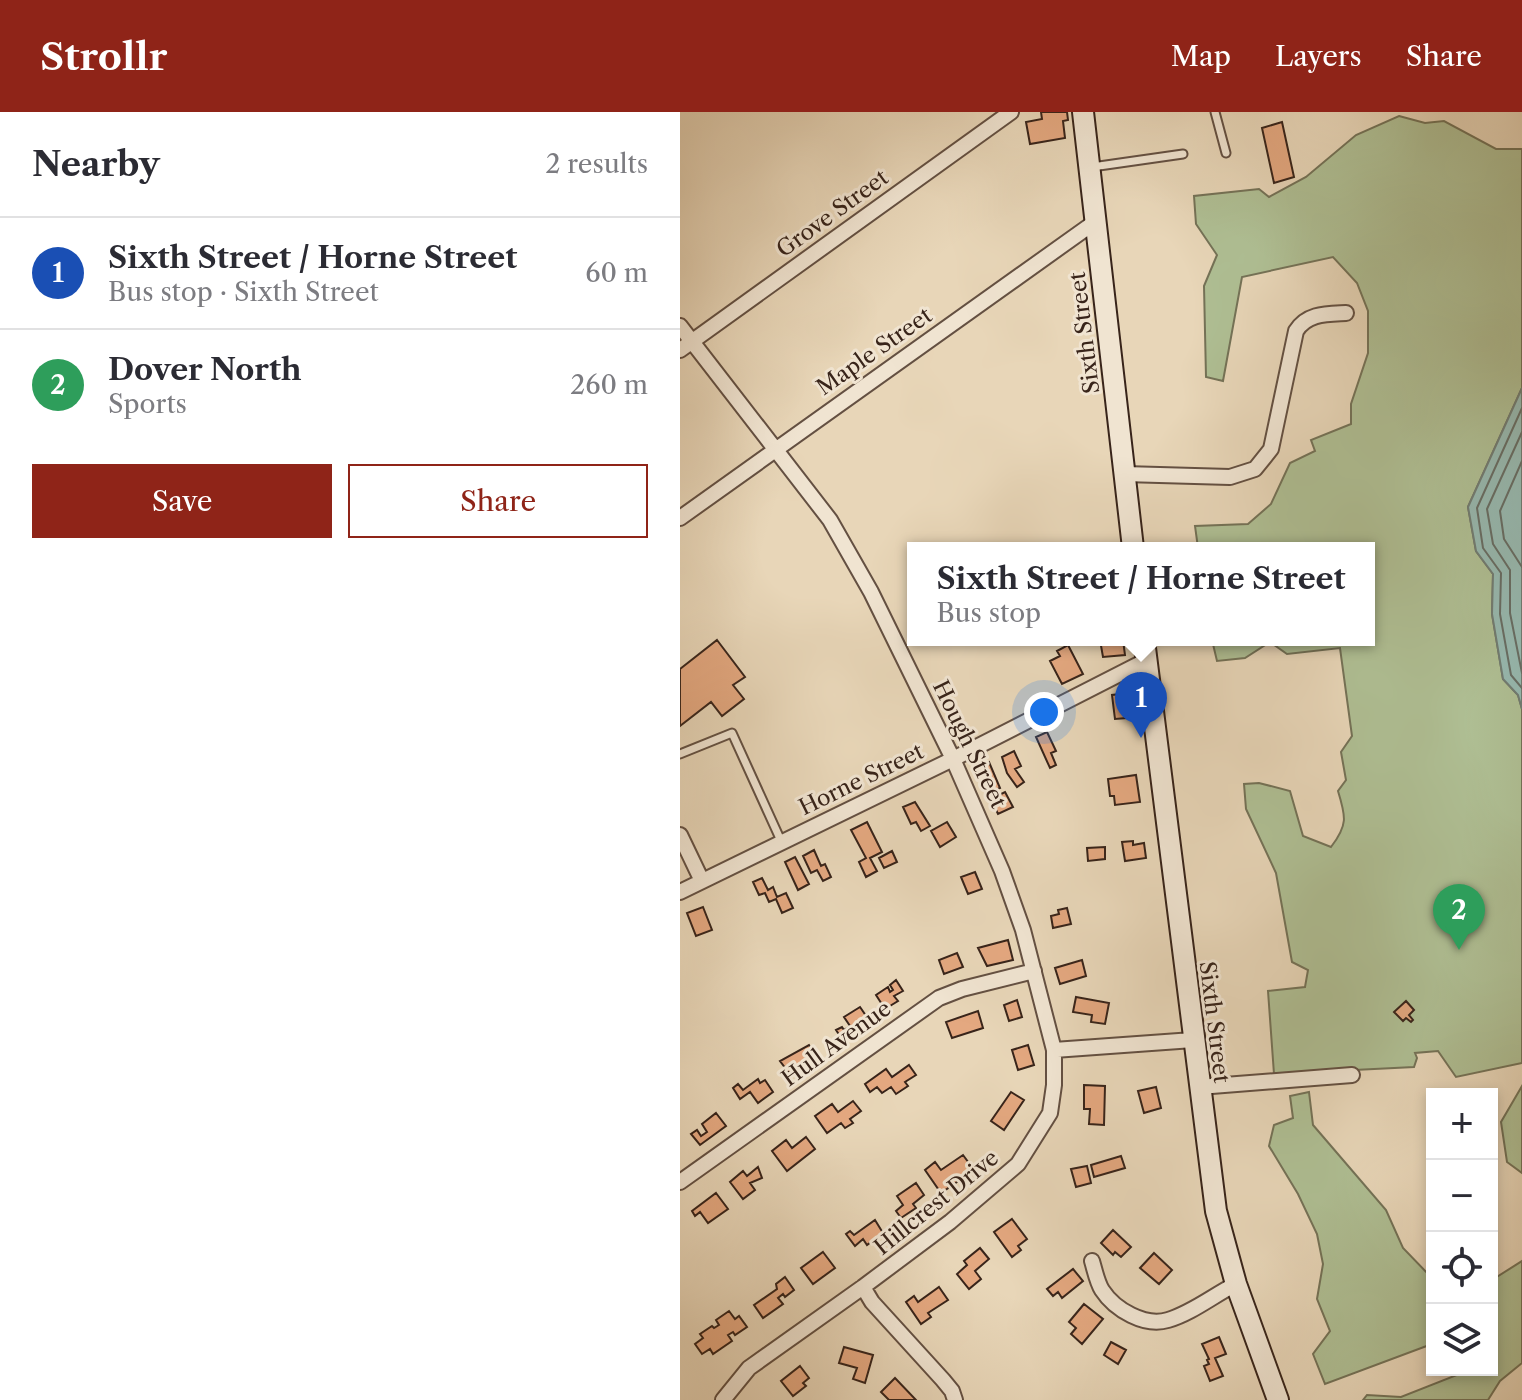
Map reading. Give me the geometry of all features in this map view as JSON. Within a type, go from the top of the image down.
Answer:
[{"type":"main road","name":"Sixth Street","points":[[1083,112],[1132,542]]},
{"type":"main road","name":"Sixth Street","points":[[1146,650],[1216,1211],[1236,1284],[1278,1400]]},
{"type":"street","name":"Grove Street","points":[[686,346],[1011,112]]},
{"type":"street","name":"Maple Street","points":[[680,518],[1095,222]]},
{"type":"street","points":[[1124,474],[1230,477],[1255,469],[1271,449],[1296,331],[1301,323],[1320,314],[1346,313]]},
{"type":"street","name":"Hough Street","points":[[680,326],[686,346],[776,448],[849,550],[953,759],[1002,871],[1034,971],[1054,1050]]},
{"type":"street","name":"Horne Street","points":[[680,892],[953,759],[1146,650]]},
{"type":"street","points":[[680,835],[702,881]]},
{"type":"street","name":"Hull Avenue","points":[[680,1182],[939,998],[1034,971]]},
{"type":"street","points":[[1054,1050],[1193,1040]]},
{"type":"street","name":"Hillcrest Drive","points":[[723,1400],[749,1368],[950,1222],[1018,1164],[1050,1113],[1054,1050]]},
{"type":"street","points":[[1199,1087],[1352,1075]]},
{"type":"street","points":[[1092,1261],[1101,1289],[1109,1299],[1130,1315],[1147,1320],[1164,1321],[1177,1316],[1236,1284]]},
{"type":"street","points":[[863,1287],[872,1302],[952,1391],[955,1400]]},
{"type":"lane","points":[[1215,112],[1226,153]]},
{"type":"lane","points":[[1089,167],[1183,154]]},
{"type":"lane","points":[[680,754],[732,733],[782,843]]},
{"type":"green space","points":[[1399,116],[1425,123],[1444,121],[1496,149],[1522,149],[1522,388],[1468,507],[1476,551],[1493,574],[1492,614],[1503,679],[1518,695],[1522,709],[1522,1063],[1456,1077],[1438,1051],[1415,1053],[1414,1067],[1274,1074],[1268,991],[1305,987],[1308,970],[1292,962],[1276,873],[1246,809],[1244,784],[1259,783],[1290,791],[1303,836],[1331,847],[1337,839],[1344,820],[1338,791],[1346,780],[1341,752],[1352,736],[1340,648],[1287,654],[1276,646],[1375,646],[1375,542],[1197,542],[1195,526],[1248,524],[1271,504],[1290,463],[1315,451],[1311,440],[1351,424],[1351,404],[1368,353],[1368,311],[1357,283],[1333,257],[1242,277],[1223,381],[1206,377],[1204,286],[1217,255],[1196,224],[1194,196],[1259,189],[1269,197],[1306,177],[1356,135]]},
{"type":"green space","points":[[1213,646],[1264,646],[1245,658],[1217,661]]},
{"type":"green space","points":[[1522,1086],[1522,1173],[1507,1162],[1501,1122]]},
{"type":"green space","points":[[1309,1092],[1313,1125],[1386,1210],[1403,1248],[1426,1272],[1426,1346],[1325,1384],[1313,1354],[1330,1331],[1317,1299],[1323,1264],[1317,1234],[1298,1194],[1269,1146],[1274,1125],[1293,1118],[1290,1096]]},
{"type":"green space","points":[[1522,1261],[1522,1363],[1500,1381],[1488,1400],[1363,1400],[1367,1395],[1401,1397],[1454,1376],[1498,1376],[1498,1276]]},
{"type":"water","points":[[1522,388],[1522,709],[1518,695],[1503,679],[1492,614],[1493,574],[1476,551],[1468,507]]},
{"type":"building","points":[[1041,112],[1067,112],[1068,120],[1063,121],[1065,138],[1030,144],[1026,122],[1042,119]]},
{"type":"building","points":[[1282,122],[1294,177],[1274,183],[1262,128]]},
{"type":"building","points":[[717,640],[745,677],[733,685],[744,699],[722,716],[711,702],[680,726],[680,669]]},
{"type":"building","points":[[1069,646],[1083,674],[1062,684],[1050,661],[1060,656],[1057,651]]},
{"type":"building","points":[[1101,646],[1124,646],[1125,655],[1103,657]]},
{"type":"building","points":[[1129,693],[1132,713],[1127,713],[1127,718],[1115,719],[1112,695]]},
{"type":"building","points":[[1047,732],[1056,751],[1051,753],[1056,765],[1050,768],[1036,737]]},
{"type":"building","points":[[1014,751],[1021,766],[1015,769],[1024,782],[1017,787],[1007,773],[1002,757]]},
{"type":"building","points":[[989,762],[1000,788],[993,791],[989,782],[983,785],[976,768]]},
{"type":"building","points":[[1136,775],[1140,802],[1115,805],[1114,796],[1110,796],[1108,779]]},
{"type":"building","points":[[1005,792],[1013,807],[998,814],[991,799]]},
{"type":"building","points":[[915,802],[930,826],[921,831],[916,822],[911,824],[903,807]]},
{"type":"building","points":[[867,822],[882,852],[870,858],[877,871],[866,877],[859,862],[866,858],[851,830]]},
{"type":"building","points":[[947,822],[956,837],[940,847],[931,831]]},
{"type":"building","points":[[1133,841],[1133,845],[1144,843],[1146,858],[1125,861],[1122,842]]},
{"type":"building","points":[[1105,847],[1105,859],[1088,861],[1087,848]]},
{"type":"building","points":[[814,850],[821,866],[825,864],[831,877],[823,881],[817,870],[811,873],[803,856]]},
{"type":"building","points":[[892,851],[897,862],[884,868],[879,858]]},
{"type":"building","points":[[795,857],[809,884],[798,890],[785,862]]},
{"type":"building","points":[[975,872],[982,889],[968,894],[961,877]]},
{"type":"building","points":[[762,878],[768,890],[773,887],[777,897],[786,893],[793,908],[782,913],[776,899],[769,902],[765,893],[759,895],[753,882]]},
{"type":"building","points":[[703,907],[712,930],[696,936],[687,913]]},
{"type":"building","points":[[1067,908],[1071,924],[1053,928],[1051,916]]},
{"type":"building","points":[[1008,940],[1013,960],[987,966],[978,948]]},
{"type":"building","points":[[957,953],[963,967],[944,974],[939,960]]},
{"type":"building","points":[[1082,960],[1086,976],[1060,984],[1055,968]]},
{"type":"building","points":[[896,980],[903,991],[894,996],[898,1001],[885,1009],[876,995],[888,987],[890,992],[893,990],[890,985]]},
{"type":"building","points":[[1076,997],[1109,1003],[1105,1024],[1091,1022],[1092,1015],[1073,1012]]},
{"type":"building","points":[[1017,1000],[1022,1017],[1009,1021],[1004,1005]]},
{"type":"building","points":[[1406,1001],[1414,1010],[1409,1015],[1413,1020],[1411,1022],[1406,1018],[1403,1021],[1394,1012]]},
{"type":"building","points":[[860,1007],[871,1023],[844,1042],[836,1030],[850,1026],[844,1017]]},
{"type":"building","points":[[978,1011],[983,1028],[952,1038],[946,1022]]},
{"type":"building","points":[[809,1045],[819,1059],[802,1071],[799,1066],[789,1073],[780,1061]]},
{"type":"building","points":[[1028,1045],[1034,1065],[1018,1070],[1012,1050]]},
{"type":"building","points":[[909,1065],[916,1075],[905,1082],[908,1086],[896,1094],[891,1087],[882,1093],[877,1087],[870,1092],[865,1084],[886,1069],[892,1077]]},
{"type":"building","points":[[758,1079],[760,1083],[765,1080],[773,1092],[758,1103],[750,1092],[740,1099],[733,1088],[738,1084],[743,1090]]},
{"type":"building","points":[[1084,1085],[1105,1086],[1104,1125],[1089,1124],[1090,1109],[1084,1109]]},
{"type":"building","points":[[1156,1087],[1161,1108],[1144,1113],[1138,1091]]},
{"type":"building","points":[[1011,1092],[1024,1100],[1004,1130],[991,1121]]},
{"type":"building","points":[[853,1101],[861,1111],[850,1119],[853,1123],[845,1128],[841,1123],[827,1133],[815,1116],[832,1104],[838,1112]]},
{"type":"building","points":[[716,1113],[726,1126],[700,1145],[691,1134],[697,1130],[701,1136],[707,1132],[702,1124]]},
{"type":"building","points":[[806,1137],[815,1149],[787,1171],[772,1151],[786,1140],[792,1148]]},
{"type":"building","points":[[963,1155],[974,1170],[941,1193],[925,1170],[935,1162],[941,1170]]},
{"type":"building","points":[[1121,1156],[1125,1168],[1094,1177],[1091,1165]]},
{"type":"building","points":[[1087,1166],[1091,1183],[1076,1187],[1071,1169]]},
{"type":"building","points":[[758,1167],[762,1178],[750,1183],[755,1190],[743,1199],[730,1182],[743,1171],[747,1176]]},
{"type":"building","points":[[916,1183],[924,1195],[913,1204],[916,1208],[901,1218],[896,1211],[903,1205],[897,1196]]},
{"type":"building","points":[[716,1193],[728,1209],[708,1223],[700,1212],[695,1216],[692,1211]]},
{"type":"building","points":[[1012,1219],[1027,1239],[1018,1246],[1021,1250],[1012,1257],[994,1232]]},
{"type":"building","points":[[875,1220],[883,1233],[867,1245],[863,1239],[855,1246],[846,1234],[850,1231],[854,1235]]},
{"type":"building","points":[[1113,1230],[1131,1247],[1121,1257],[1115,1252],[1113,1255],[1101,1243]]},
{"type":"building","points":[[980,1248],[989,1259],[975,1271],[981,1279],[969,1289],[957,1274],[967,1265],[964,1261]]},
{"type":"building","points":[[823,1252],[835,1268],[813,1284],[801,1268]]},
{"type":"building","points":[[1154,1253],[1172,1270],[1159,1284],[1140,1268]]},
{"type":"building","points":[[1073,1269],[1083,1281],[1062,1298],[1058,1292],[1053,1296],[1047,1289]]},
{"type":"building","points":[[785,1277],[794,1290],[778,1298],[783,1304],[763,1318],[754,1305],[777,1289],[776,1284]]},
{"type":"building","points":[[939,1287],[948,1300],[928,1313],[931,1317],[921,1324],[906,1302],[914,1296],[918,1302]]},
{"type":"building","points":[[1084,1304],[1103,1319],[1082,1344],[1071,1334],[1076,1328],[1069,1322]]},
{"type":"building","points":[[729,1311],[735,1319],[739,1316],[747,1327],[735,1335],[733,1332],[728,1335],[732,1341],[713,1354],[710,1349],[702,1354],[695,1344],[703,1338],[700,1334],[719,1325],[716,1320]]},
{"type":"building","points":[[1219,1337],[1226,1354],[1215,1358],[1223,1376],[1210,1381],[1204,1366],[1209,1364],[1209,1359],[1202,1344]]},
{"type":"building","points":[[1111,1342],[1126,1350],[1118,1364],[1104,1355]]},
{"type":"building","points":[[844,1347],[873,1355],[865,1383],[853,1379],[857,1368],[839,1363]]},
{"type":"building","points":[[800,1366],[809,1378],[803,1383],[806,1386],[793,1396],[781,1381]]},
{"type":"building","points":[[895,1378],[916,1400],[889,1400],[881,1392]]},
{"type":"place","name":"Sixth Street / Horne Street","points":[[1141,738]]},
{"type":"place","name":"Dover North","points":[[1459,950]]}]
